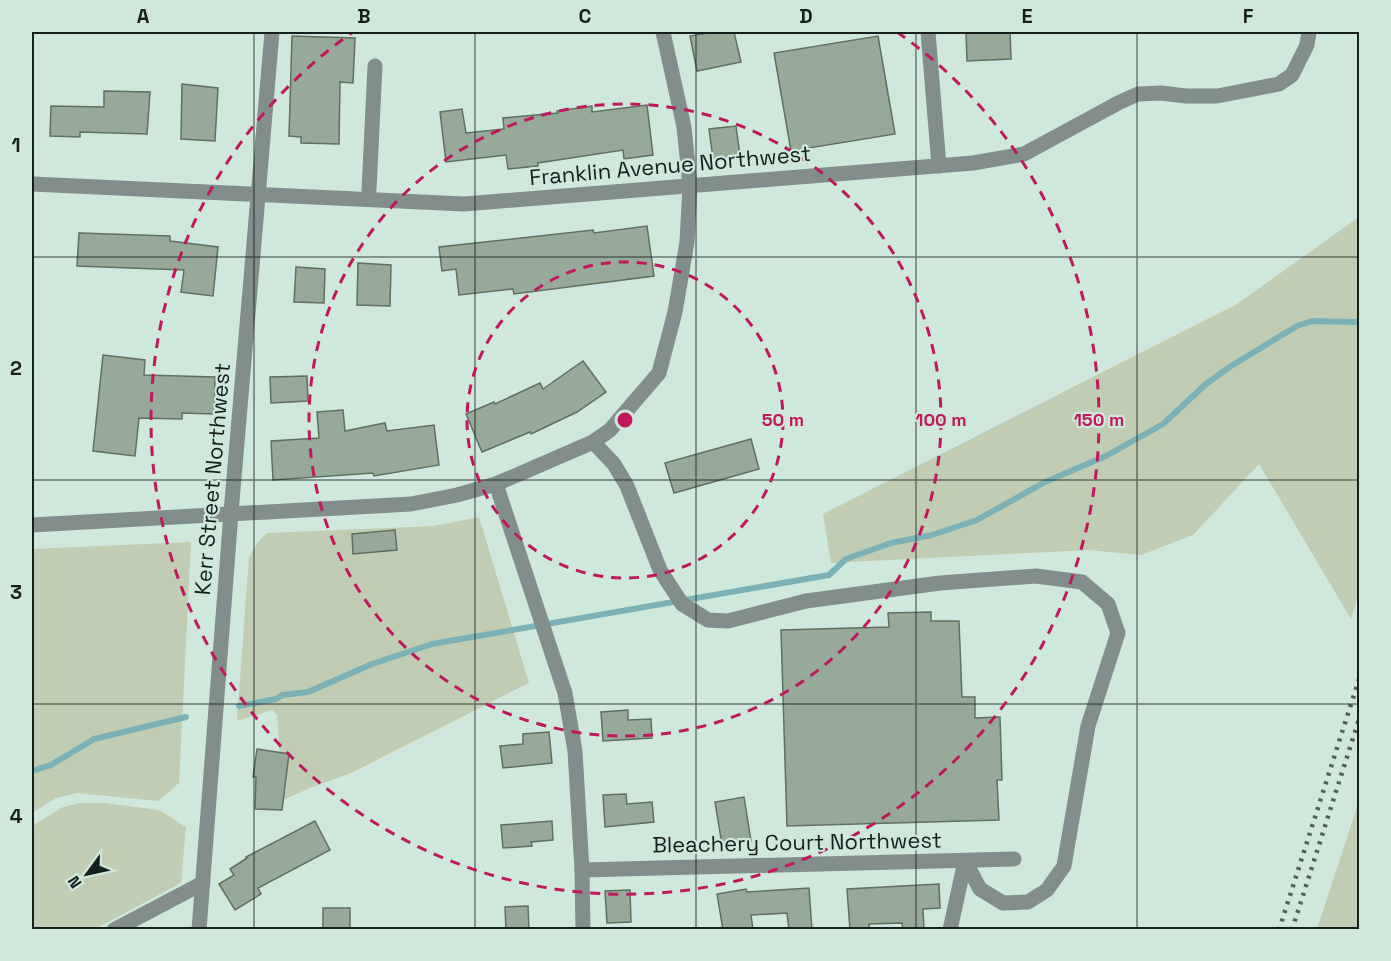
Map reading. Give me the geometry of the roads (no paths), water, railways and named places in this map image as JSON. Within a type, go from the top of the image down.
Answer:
[{"type":"street","name":"Kerr Street Northwest","points":[[199,930],[231,513],[260,195],[272,32]]},
{"type":"street","points":[[32,525],[411,504],[496,484],[593,442],[610,430],[659,373],[675,312],[685,254],[690,186],[684,127],[663,32]]},
{"type":"street","points":[[928,32],[939,166]]},
{"type":"street","name":"Franklin Avenue Northwest","points":[[32,184],[464,204],[973,163],[1024,154],[1138,94],[1216,96],[1279,84],[1292,75],[1307,45],[1309,32]]},
{"type":"street","points":[[369,190],[375,66]]},
{"type":"street","points":[[593,442],[614,464],[627,486],[660,570],[682,604],[708,620],[728,621],[817,600],[940,583],[1036,576],[1082,582],[1108,604],[1118,633],[1088,726],[1064,866],[1047,890],[1028,902],[1003,903],[980,889],[966,861]]},
{"type":"street","points":[[496,484],[565,693],[575,751],[583,930]]},
{"type":"street","name":"Bleachery Court Northwest","points":[[582,870],[1014,859]]},
{"type":"street","points":[[950,930],[966,861]]},
{"type":"street","points":[[114,930],[202,883]]},
{"type":"waterway","points":[[239,706],[276,699],[282,695],[308,692],[372,664],[432,644],[829,575],[846,559],[891,543],[932,535],[977,520],[1045,482],[1106,456],[1163,424],[1206,384],[1297,326],[1312,321],[1360,322]]},
{"type":"waterway","points":[[32,771],[51,765],[94,739],[186,717]]},
{"type":"railway","points":[[1279,930],[1360,676]]},
{"type":"railway","points":[[1292,930],[1360,716]]}]
